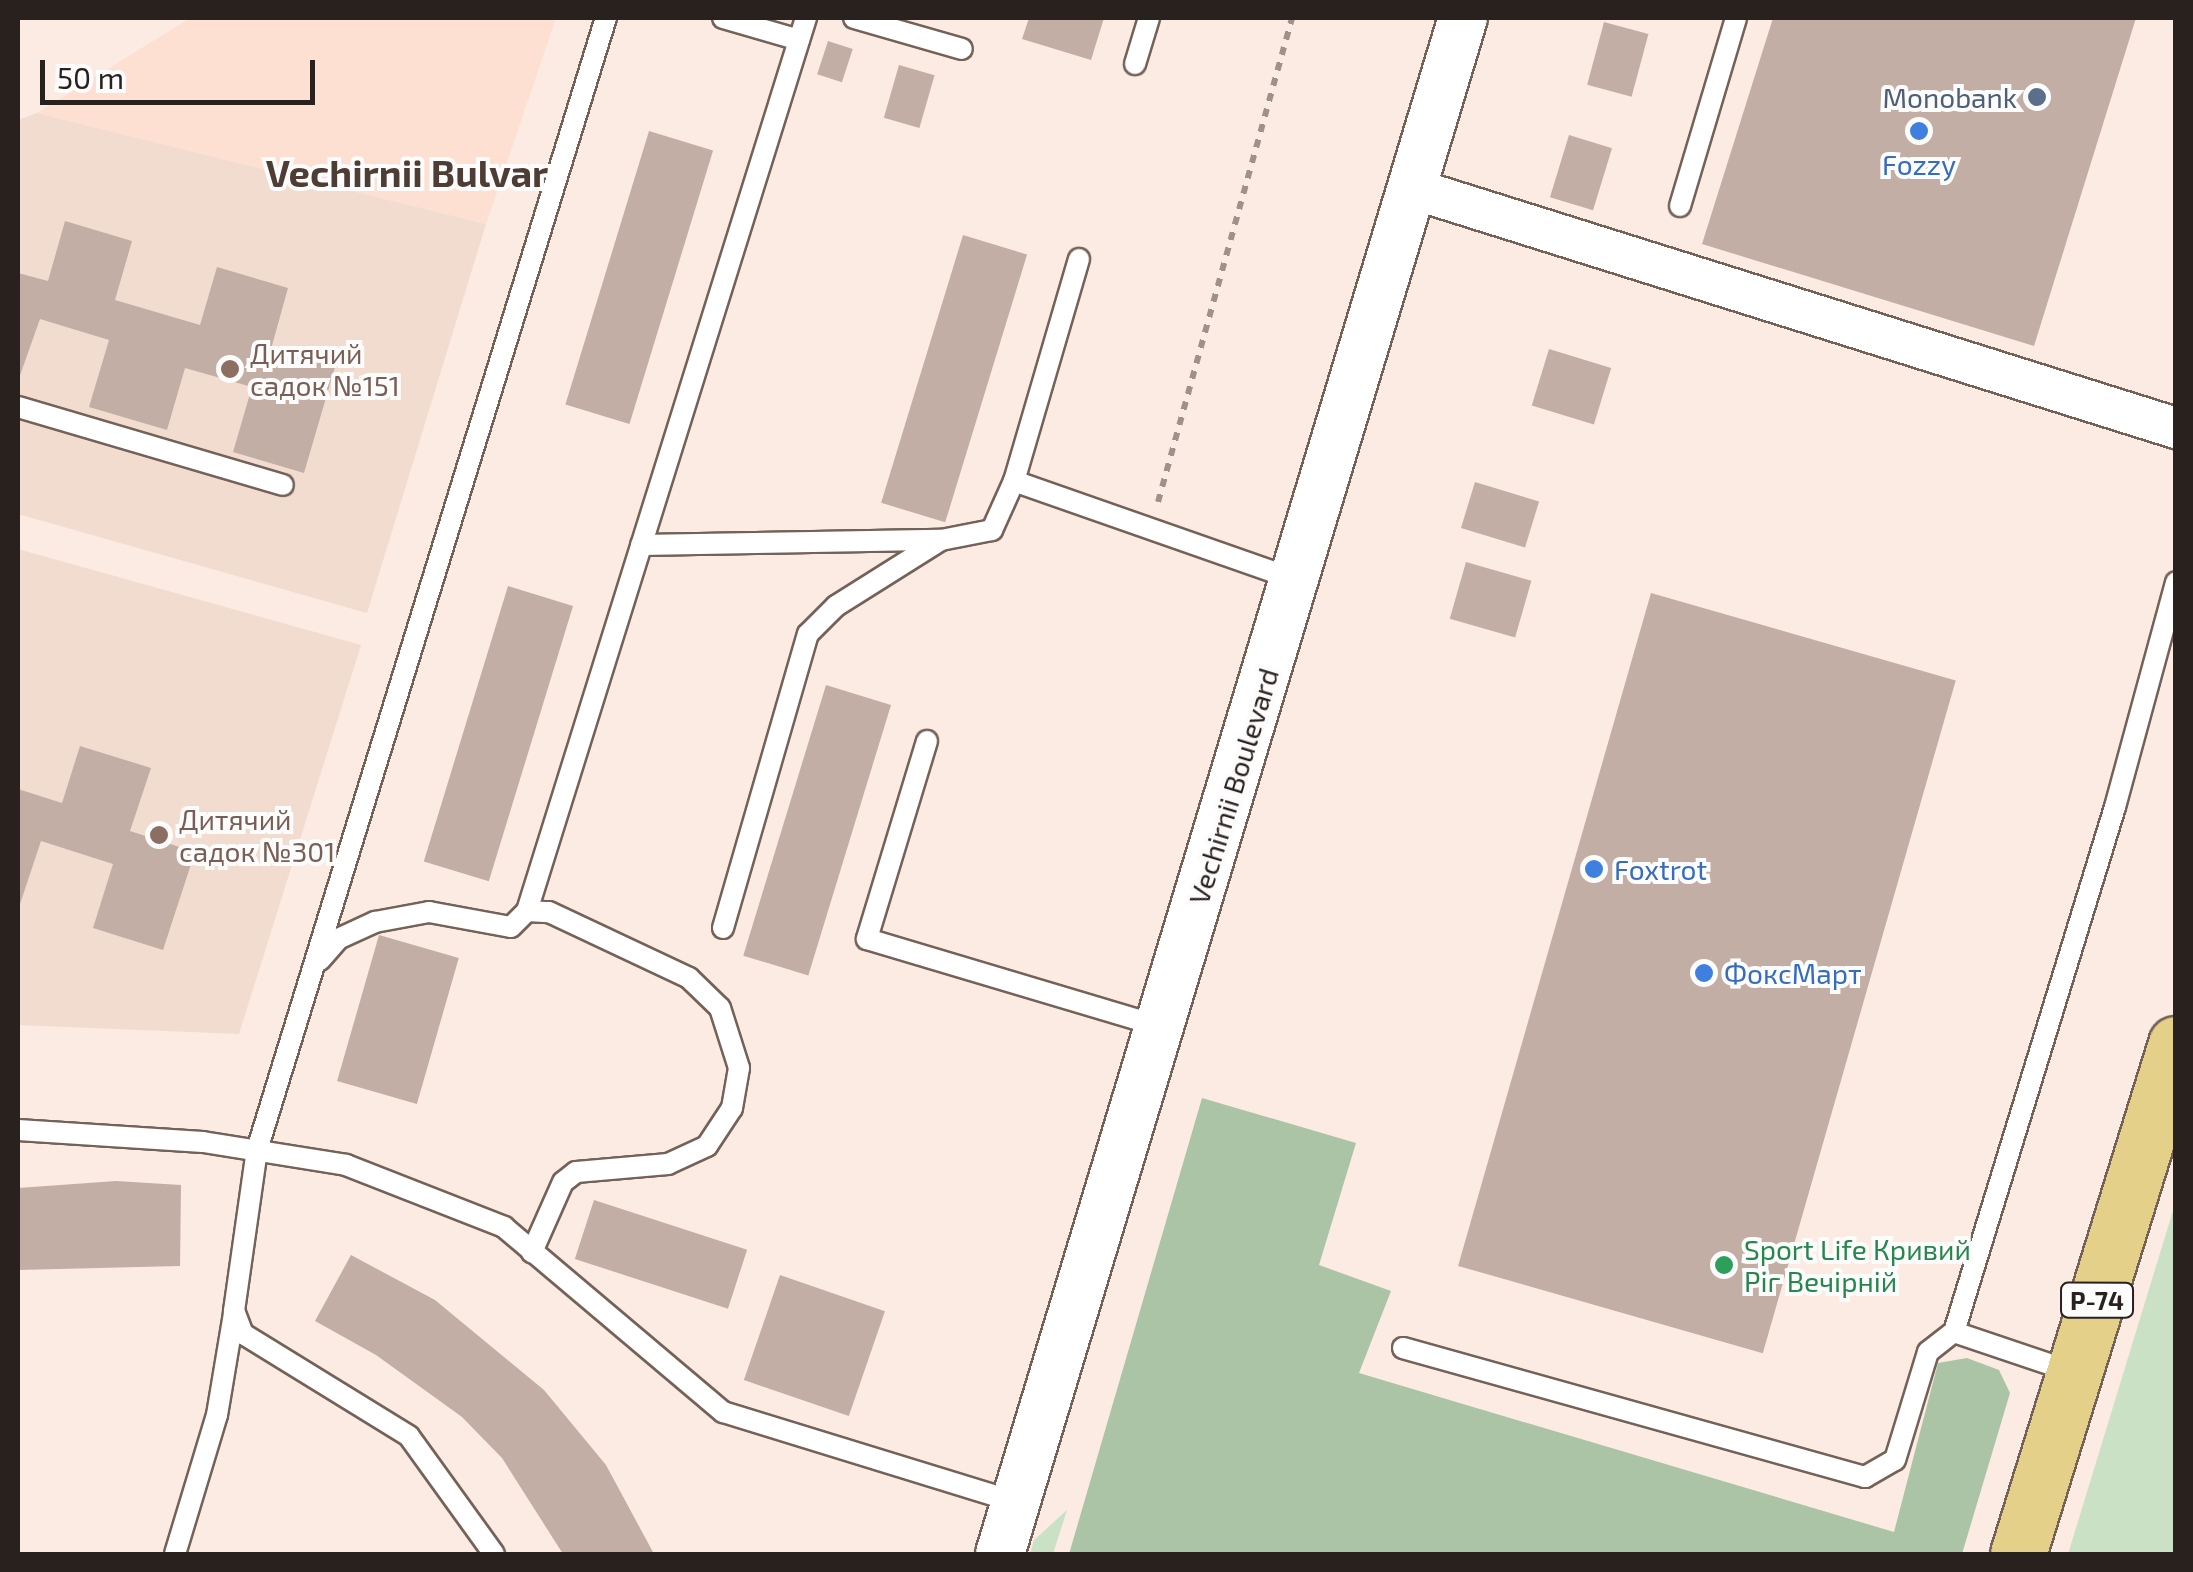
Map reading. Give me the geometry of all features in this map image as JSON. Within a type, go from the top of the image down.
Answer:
[{"type":"main road","name":"Р-74","points":[[2018,1554],[2176,1044]]},
{"type":"street","name":"Vechirnii Boulevard","points":[[1000,1554],[1464,18]]},
{"type":"street","points":[[1411,188],[2176,428]]},
{"type":"lane","points":[[175,1554],[217,1415],[257,1150],[606,18]]},
{"type":"lane","points":[[723,18],[799,40]]},
{"type":"lane","points":[[313,969],[338,939],[375,922],[430,912],[511,927],[526,910],[806,18]]},
{"type":"lane","points":[[854,18],[962,49]]},
{"type":"lane","points":[[1135,64],[1148,18]]},
{"type":"lane","points":[[1680,206],[1736,18]]},
{"type":"lane","points":[[641,546],[940,540],[992,530],[1014,481],[1079,259]]},
{"type":"lane","points":[[18,407],[283,485]]},
{"type":"lane","points":[[1014,481],[1296,580]]},
{"type":"lane","points":[[723,928],[808,634],[836,606],[940,540]]},
{"type":"lane","points":[[1403,1348],[1865,1477],[1895,1460],[1928,1352],[1954,1332],[2115,807],[2176,582]]},
{"type":"lane","points":[[927,741],[867,939],[1159,1026]]},
{"type":"lane","points":[[526,910],[549,912],[689,978],[720,1008],[739,1068],[732,1108],[707,1146],[668,1164],[576,1172],[563,1182],[532,1252]]},
{"type":"lane","points":[[18,1130],[257,1150],[346,1165],[504,1227],[723,1412],[1016,1502]]},
{"type":"lane","points":[[234,1310],[243,1334],[408,1436],[494,1554]]},
{"type":"lane","points":[[1954,1332],[2074,1373]]},
{"type":"path","points":[[1151,527],[1292,18]]},
{"type":"shaded area","points":[[190,18],[556,18],[486,224],[37,113]]},
{"type":"shaded area","name":"Дитячий садок №151","points":[[37,113],[486,224],[367,613],[18,514],[18,120]]},
{"type":"shaded area","name":"Дитячий садок №301","points":[[18,549],[361,645],[239,1034],[18,1025]]},
{"type":"green space","points":[[1202,1098],[1356,1143],[1319,1265],[1391,1291],[1359,1373],[1894,1532],[1938,1363],[1967,1358],[1999,1370],[2010,1393],[1962,1554],[1069,1554]]},
{"type":"green space","points":[[2175,1204],[2175,1554],[2068,1554],[2120,1384]]},
{"type":"green space","points":[[1067,1510],[1053,1554],[1030,1554],[1034,1540]]},
{"type":"building","points":[[1029,18],[1104,18],[1091,60],[1022,39]]},
{"type":"building","name":"Fozzy","points":[[1773,18],[2136,18],[2034,346],[1702,244]]},
{"type":"building","points":[[1604,22],[1648,34],[1632,97],[1587,85]]},
{"type":"building","points":[[828,41],[853,49],[842,82],[817,74]]},
{"type":"building","points":[[899,65],[935,75],[919,128],[884,118]]},
{"type":"building","points":[[649,131],[713,151],[629,424],[565,405]]},
{"type":"building","points":[[1569,135],[1612,148],[1593,210],[1550,197]]},
{"type":"building","points":[[65,221],[132,241],[115,300],[200,325],[217,267],[288,288],[271,349],[335,367],[304,473],[233,452],[252,387],[185,368],[167,430],[89,407],[109,340],[40,319],[18,381],[18,273],[48,281]]},
{"type":"building","points":[[963,235],[1027,255],[945,522],[881,503]]},
{"type":"building","points":[[1549,349],[1611,368],[1594,424],[1532,405]]},
{"type":"building","points":[[1475,482],[1539,502],[1525,547],[1461,528]]},
{"type":"building","points":[[1466,562],[1531,581],[1515,637],[1450,619]]},
{"type":"building","points":[[508,586],[573,606],[489,881],[424,861]]},
{"type":"building","name":"ФоксМарт","points":[[1651,593],[1956,680],[1763,1353],[1458,1266]]},
{"type":"building","points":[[826,685],[891,705],[808,976],[743,956]]},
{"type":"building","points":[[80,746],[151,768],[130,831],[195,852],[163,950],[93,928],[113,864],[41,841],[18,910],[18,789],[62,803]]},
{"type":"building","points":[[379,935],[459,958],[417,1104],[337,1081]]},
{"type":"building","points":[[116,1181],[181,1185],[180,1266],[18,1270],[18,1188]]},
{"type":"building","points":[[594,1200],[747,1250],[728,1309],[575,1259]]},
{"type":"building","points":[[351,1255],[435,1300],[544,1390],[606,1465],[654,1554],[563,1554],[502,1458],[462,1417],[376,1355],[315,1321]]},
{"type":"building","points":[[780,1275],[885,1311],[849,1416],[744,1380]]},
{"type":"place","name":"Monobank","points":[[2037,97]]},
{"type":"place","name":"Fozzy","points":[[1919,131]]},
{"type":"place","name":"Дитячий садок №151","points":[[230,369]]},
{"type":"place","name":"Дитячий садок №301","points":[[159,835]]},
{"type":"place","name":"Foxtrot","points":[[1594,869]]},
{"type":"place","name":"ФоксМарт","points":[[1704,973]]},
{"type":"place","name":"Sport Life Кривий Ріг Вечірній","points":[[1724,1265]]},
{"type":"district","name":"Vechirnii Bulvar","points":[[407,173]]}]
